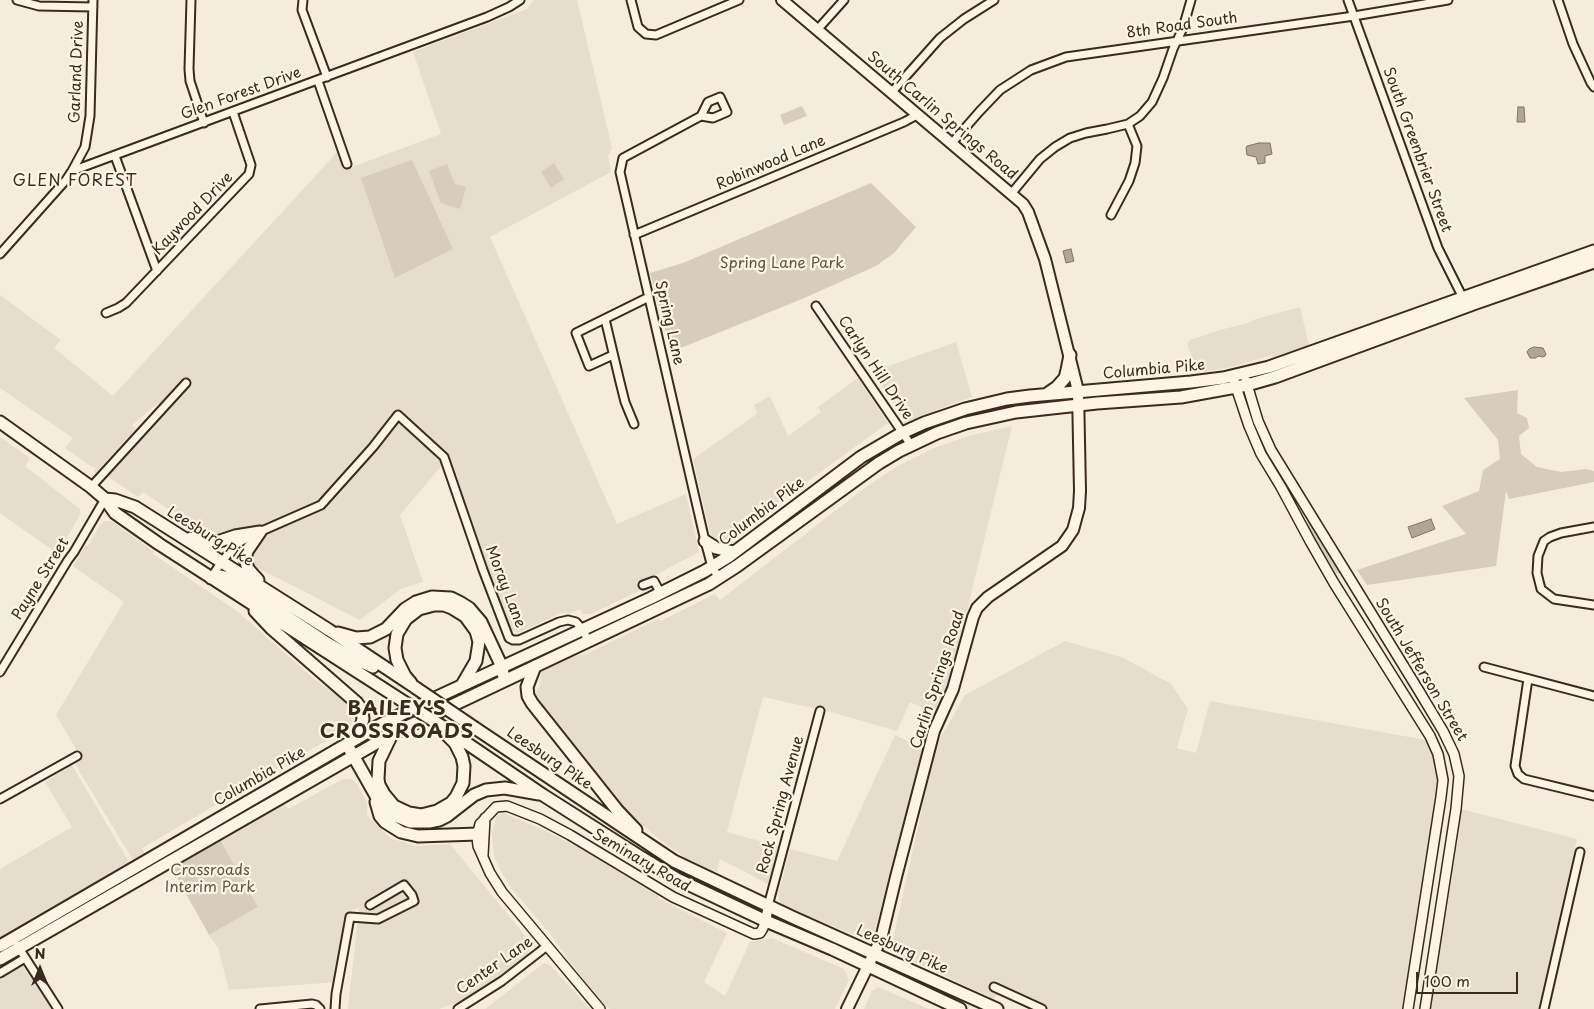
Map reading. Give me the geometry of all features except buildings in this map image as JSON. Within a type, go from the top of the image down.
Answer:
[{"type":"main road","name":"South Carlin Springs Road","points":[[782,0],[1023,204],[1039,239],[1049,277]]},
{"type":"main road","name":"Columbia Pike","points":[[0,959],[22,953],[392,734],[689,594],[719,578],[854,480],[911,445],[946,430],[1016,412],[1171,398],[1242,386],[1282,374],[1594,251]]},
{"type":"main road","name":"Columbia Pike","points":[[0,946],[351,741],[460,686],[661,594],[712,567],[855,462],[902,433],[973,406],[1006,399],[1191,382],[1238,375],[1290,361],[1465,302],[1594,262]]},
{"type":"main road","name":"Carlin Springs Road","points":[[847,1009],[874,955],[885,927],[896,876],[934,731],[953,689],[977,608],[988,597],[1062,546],[1073,530],[1078,514],[1078,392],[1049,277]]},
{"type":"main road","points":[[1047,394],[1065,378],[1070,355]]},
{"type":"main road","name":"Leesburg Pike","points":[[0,422],[91,487],[105,499],[115,513],[211,578],[677,879],[960,1009]]},
{"type":"main road","name":"Leesburg Pike","points":[[105,499],[126,503],[274,595],[402,677],[674,861],[874,955],[997,1009]]},
{"type":"main road","points":[[181,536],[214,543],[235,536],[260,532]]},
{"type":"main road","points":[[260,532],[246,554],[245,562],[250,571],[274,595]]},
{"type":"main road","points":[[705,541],[716,548],[734,552]]},
{"type":"main road","points":[[211,578],[221,576],[229,578],[353,658],[402,677]]},
{"type":"main road","points":[[329,630],[356,638],[370,637],[386,629],[412,603],[428,597],[446,597],[461,602],[481,622],[502,666],[503,674],[500,682]]},
{"type":"main road","points":[[248,602],[271,628],[357,703],[362,710],[361,727],[351,741],[352,756],[380,803],[391,814],[410,822],[419,823],[434,821],[448,816],[466,801],[486,790],[505,788],[543,794]]},
{"type":"main road","points":[[402,677],[395,648],[397,634],[401,627],[419,609],[434,605],[444,605],[466,616],[476,631],[479,642],[476,661],[460,686]]},
{"type":"main road","points":[[535,666],[527,687],[528,696],[532,702],[617,810],[674,861]]},
{"type":"main road","points":[[392,734],[379,761],[379,785],[388,800],[401,810],[415,814],[429,814],[451,803],[460,790],[464,775],[462,758],[455,743],[440,726]]},
{"type":"main road","points":[[375,795],[380,816],[401,832],[418,836],[478,834]]},
{"type":"street","points":[[17,0],[39,6],[93,4]]},
{"type":"street","points":[[191,0],[190,82],[204,123]]},
{"type":"street","points":[[303,0],[302,10],[327,77]]},
{"type":"street","name":"Glen Forest Drive","points":[[72,171],[487,17],[520,0]]},
{"type":"street","points":[[631,0],[638,27],[646,34],[656,35],[739,0]]},
{"type":"street","points":[[817,30],[844,0]]},
{"type":"street","points":[[891,93],[940,38],[964,19],[994,0]]},
{"type":"street","points":[[1011,194],[1040,159],[1055,147],[1070,138],[1128,124],[1140,116],[1152,102],[1163,78],[1191,0]]},
{"type":"street","name":"South Greenbrier Street","points":[[1348,0],[1438,248],[1465,302]]},
{"type":"street","name":"8th Road South","points":[[952,144],[1000,90],[1030,70],[1066,56],[1354,16],[1448,0]]},
{"type":"street","points":[[1558,0],[1573,44],[1594,87]]},
{"type":"street","name":"Garland Drive","points":[[72,171],[85,146],[90,116],[93,4]]},
{"type":"street","points":[[318,80],[346,164]]},
{"type":"street","name":"Kaywood Drive","points":[[106,313],[126,303],[249,174],[254,171],[233,112]]},
{"type":"street","name":"Robinwood Lane","points":[[634,235],[895,126],[917,115]]},
{"type":"street","name":"Spring Lane","points":[[701,116],[623,158],[620,172],[705,541],[712,567],[719,578]]},
{"type":"street","points":[[1111,216],[1136,163],[1137,146],[1128,124]]},
{"type":"street","points":[[115,156],[157,271]]},
{"type":"street","points":[[0,254],[72,171]]},
{"type":"street","points":[[613,355],[589,366],[576,333],[649,297]]},
{"type":"street","name":"Carlyn Hill Drive","points":[[816,306],[911,445]]},
{"type":"street","points":[[605,319],[625,402],[634,424]]},
{"type":"street","name":"South Jefferson Street","points":[[1238,375],[1271,450],[1424,698],[1454,754],[1459,776],[1456,809],[1425,1009]]},
{"type":"street","points":[[91,487],[186,383]]},
{"type":"street","name":"South Jefferson Street","points":[[1242,386],[1246,420],[1261,454],[1334,583],[1430,736],[1438,754],[1443,780],[1408,1009]]},
{"type":"street","name":"Moray Lane","points":[[260,532],[321,505],[373,447],[398,415],[444,456],[508,637],[513,640],[519,640],[565,620],[575,621],[583,630]]},
{"type":"street","name":"Payne Street","points":[[0,672],[105,499]]},
{"type":"street","points":[[1594,527],[1550,536],[1544,541],[1538,556],[1537,572],[1541,589],[1554,599],[1594,605]]},
{"type":"street","points":[[211,578],[237,544],[260,532]]},
{"type":"street","points":[[643,585],[654,580],[661,594]]},
{"type":"street","points":[[583,630],[588,641]]},
{"type":"street","points":[[1484,667],[1594,696]]},
{"type":"street","points":[[1528,679],[1515,766],[1518,774],[1524,779],[1594,796]]},
{"type":"street","name":"Rock Spring Avenue","points":[[768,906],[820,711]]},
{"type":"street","points":[[0,799],[77,756]]},
{"type":"street","name":"Seminary Road","points":[[485,818],[492,809],[500,806],[517,809],[570,835],[673,897],[724,921],[756,934],[762,930],[766,921]]},
{"type":"street","points":[[485,818],[479,825],[478,846],[502,892],[600,1009]]},
{"type":"street","points":[[483,855],[485,818]]},
{"type":"street","points":[[1544,1009],[1580,852]]},
{"type":"street","points":[[335,1009],[350,917],[378,919],[414,902],[412,895],[404,885],[370,905]]},
{"type":"street","points":[[766,921],[768,906]]},
{"type":"street","points":[[12,938],[58,1009]]},
{"type":"street","name":"Center Lane","points":[[458,1009],[502,981],[547,946]]},
{"type":"street","points":[[0,973],[22,953]]},
{"type":"street","points":[[994,987],[1042,1009]]},
{"type":"street","points":[[260,1009],[312,1004],[320,1009]]},
{"type":"shaded area","points":[[534,0],[577,0],[612,148],[608,156],[611,172],[490,237],[617,524],[686,494],[699,552],[642,582],[645,588],[591,614],[583,614],[580,609],[572,613],[561,613],[518,633],[511,630],[507,632],[447,459],[400,515],[423,582],[401,589],[360,620],[252,565],[143,492],[138,497],[107,476],[167,411],[158,403],[132,425],[136,429],[95,473],[96,467],[92,467],[65,448],[73,438],[0,388],[0,295],[61,340],[54,348],[113,396],[341,148],[349,168],[441,134],[413,52],[527,9]]},
{"type":"shaded area","points":[[1518,107],[1524,107],[1525,122],[1517,122]]},
{"type":"shaded area","points":[[1270,143],[1272,154],[1265,156],[1265,163],[1258,164],[1256,157],[1247,155],[1246,148],[1247,146]]},
{"type":"shaded area","points":[[1071,249],[1074,261],[1066,263],[1063,251]]},
{"type":"shaded area","points":[[1300,307],[1309,345],[1274,357],[1269,356],[1232,367],[1198,373],[1187,344],[1190,340]]},
{"type":"shaded area","points":[[956,342],[972,397],[936,410],[936,413],[905,423],[872,372]]},
{"type":"shaded area","points":[[1534,347],[1543,348],[1545,356],[1530,358],[1527,352]]},
{"type":"shaded area","points":[[858,378],[888,423],[721,544],[715,542],[711,537],[693,459],[757,414],[754,405],[770,396],[788,436],[821,412],[818,407]]},
{"type":"shaded area","points":[[1012,426],[948,688],[936,714],[910,702],[897,731],[831,712],[763,697],[727,832],[778,846],[768,884],[720,859],[717,872],[708,869],[686,858],[661,841],[622,807],[535,694],[540,685],[541,672],[574,656],[586,654],[658,619],[661,621],[715,594],[720,600],[866,487],[896,467],[934,448],[972,435]]},
{"type":"shaded area","points":[[0,437],[30,458],[25,466],[80,509],[80,515],[58,554],[0,513]]},
{"type":"shaded area","points":[[1431,519],[1435,529],[1412,538],[1408,527]]},
{"type":"shaded area","points":[[104,521],[113,522],[154,552],[153,554],[237,611],[313,678],[350,704],[354,715],[352,723],[348,728],[142,848],[145,853],[133,860],[75,764],[82,759],[56,715],[124,602],[73,566]]},
{"type":"shaded area","points":[[1065,641],[1124,658],[1171,684],[1188,709],[1177,748],[1196,753],[1210,701],[1426,740],[1435,761],[1439,784],[1407,1009],[1030,1009],[997,995],[994,999],[889,950],[894,935],[936,746],[965,695]]},
{"type":"shaded area","points":[[895,735],[923,749],[872,942],[781,905],[778,896],[790,849],[837,861]]},
{"type":"shaded area","points":[[72,765],[129,862],[0,939],[0,869],[72,827],[45,782]]},
{"type":"shaded area","points":[[343,779],[352,779],[358,785],[367,803],[367,815],[390,838],[416,846],[450,844],[531,943],[528,954],[478,995],[439,1009],[348,1009],[359,908],[345,912],[350,917],[338,982],[229,990],[218,948],[209,935],[258,907],[219,838],[282,801],[288,809]]},
{"type":"shaded area","points":[[1461,809],[1577,839],[1538,1009],[1431,1009]]},
{"type":"shaded area","points":[[503,813],[544,830],[585,851],[658,896],[658,898],[727,933],[704,982],[725,996],[750,942],[772,938],[844,969],[849,980],[835,1009],[610,1009],[593,993],[551,935],[512,889],[501,871],[494,857],[492,832],[496,818]]},
{"type":"shaded area","points":[[19,959],[53,1009],[0,1009],[0,970]]},
{"type":"shaded area","points":[[544,963],[550,965],[590,1009],[485,1009]]},
{"type":"shaded area","points":[[878,987],[929,1009],[864,1009],[872,991]]},
{"type":"green space","points":[[802,106],[807,116],[784,125],[780,115]]},
{"type":"green space","points":[[412,160],[453,249],[395,278],[361,178]]},
{"type":"green space","points":[[554,163],[564,179],[551,188],[541,172]]},
{"type":"green space","points":[[447,164],[455,184],[466,187],[460,209],[441,203],[429,171]]},
{"type":"green space","name":"Spring Lane Park","points":[[871,183],[916,227],[894,253],[876,266],[802,299],[671,352],[650,273],[683,263]]},
{"type":"green space","points":[[1518,390],[1517,413],[1527,418],[1529,428],[1519,436],[1521,454],[1537,467],[1561,472],[1586,469],[1594,471],[1594,482],[1509,499],[1506,491],[1496,566],[1367,585],[1357,570],[1466,534],[1442,506],[1479,491],[1483,470],[1500,459],[1498,440],[1464,398]]},
{"type":"green space","points":[[1245,399],[1248,401],[1261,438],[1282,474],[1280,478],[1262,450]]},
{"type":"green space","points":[[1303,519],[1314,527],[1343,574],[1336,573]]},
{"type":"green space","name":"Crossroads Interim Park","points":[[219,838],[258,907],[209,935],[170,865]]},
{"type":"district","name":"GLEN FOREST","points":[[75,182]]},
{"type":"district","name":"BAILEY'S CROSSROADS","points":[[397,720]]}]
